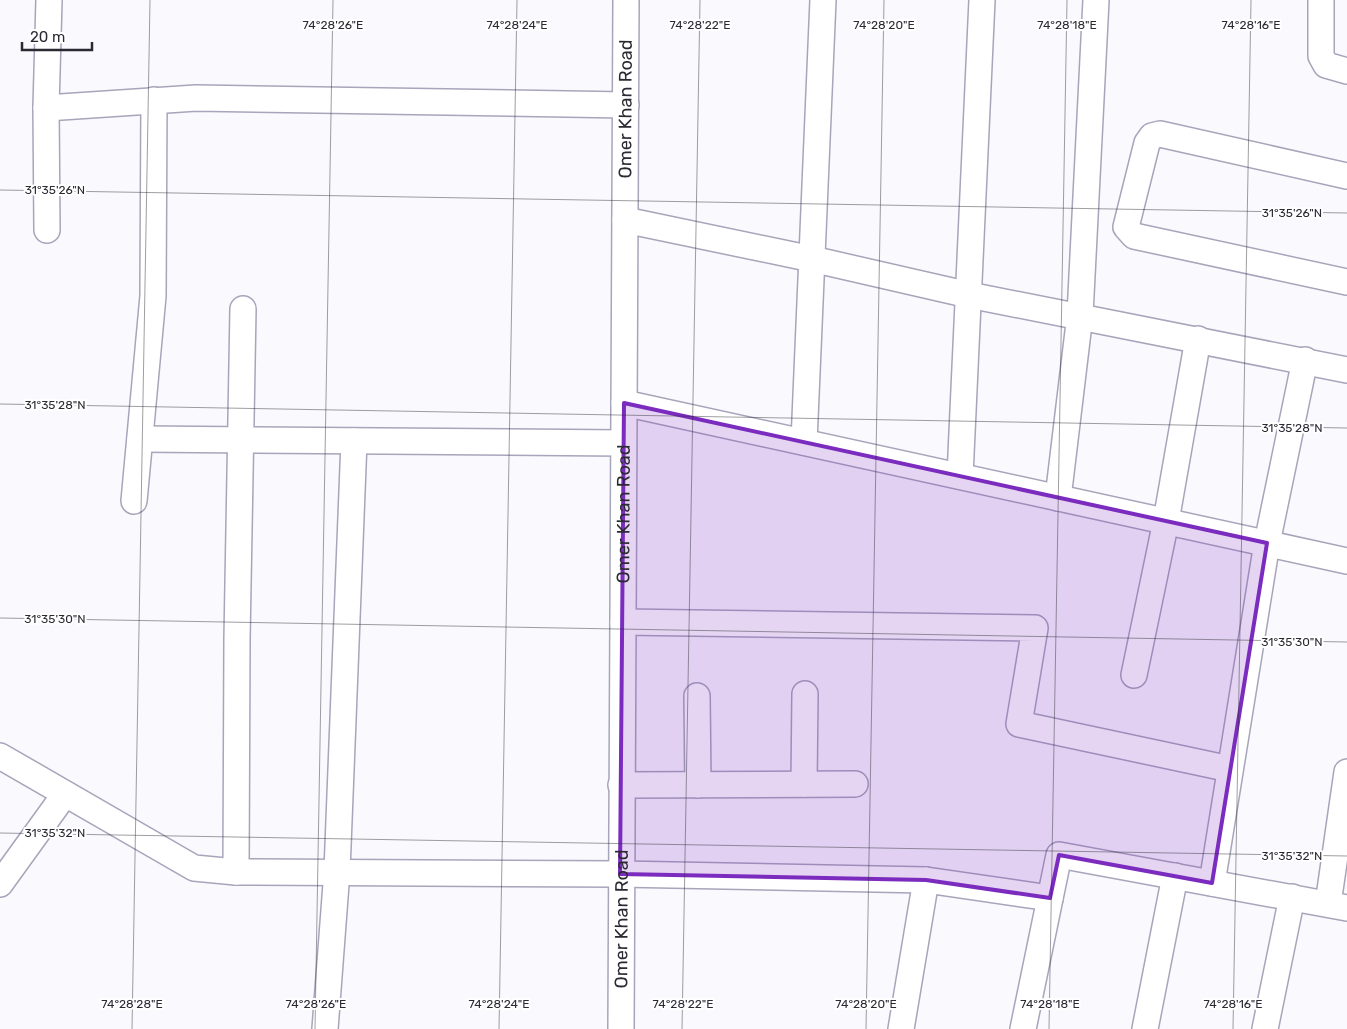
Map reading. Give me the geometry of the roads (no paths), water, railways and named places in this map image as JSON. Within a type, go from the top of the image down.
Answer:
[{"type":"street","points":[[47,230],[46,108],[49,0]]},
{"type":"street","name":"Omer Khan Road","points":[[621,1029],[622,444],[626,220],[626,0]]},
{"type":"street","points":[[804,442],[823,0]]},
{"type":"street","points":[[960,476],[982,0]]},
{"type":"street","points":[[1058,498],[1080,315],[1096,0]]},
{"type":"street","points":[[1321,0],[1321,56],[1326,65],[1347,71]]},
{"type":"street","points":[[46,108],[196,98],[626,105]]},
{"type":"street","points":[[134,501],[153,296],[154,100]]},
{"type":"street","points":[[1347,176],[1160,134],[1152,136],[1147,143],[1126,227],[1134,236],[1347,282]]},
{"type":"street","points":[[626,220],[812,259],[969,295],[1198,338],[1347,370]]},
{"type":"street","points":[[236,872],[243,309]]},
{"type":"street","points":[[1134,675],[1166,521],[1198,338]]},
{"type":"street","points":[[1212,883],[1267,543],[1305,360]]},
{"type":"street","points":[[624,403],[1347,561]]},
{"type":"street","points":[[140,439],[622,444]]},
{"type":"street","points":[[325,1029],[337,871],[354,441]]},
{"type":"street","points":[[623,622],[1035,628],[1019,724],[1230,769]]},
{"type":"street","points":[[804,784],[805,694]]},
{"type":"street","points":[[697,696],[698,785]]},
{"type":"street","points":[[0,756],[194,868],[236,872],[337,871],[620,874],[926,880],[1050,898]]},
{"type":"street","points":[[1024,1029],[1059,855],[1338,906],[1347,772]]},
{"type":"street","points":[[621,785],[855,784]]},
{"type":"street","points":[[0,884],[65,794]]},
{"type":"street","points":[[1145,1029],[1176,876]]},
{"type":"street","points":[[901,1029],[926,880]]},
{"type":"street","points":[[1265,1029],[1292,897]]}]
